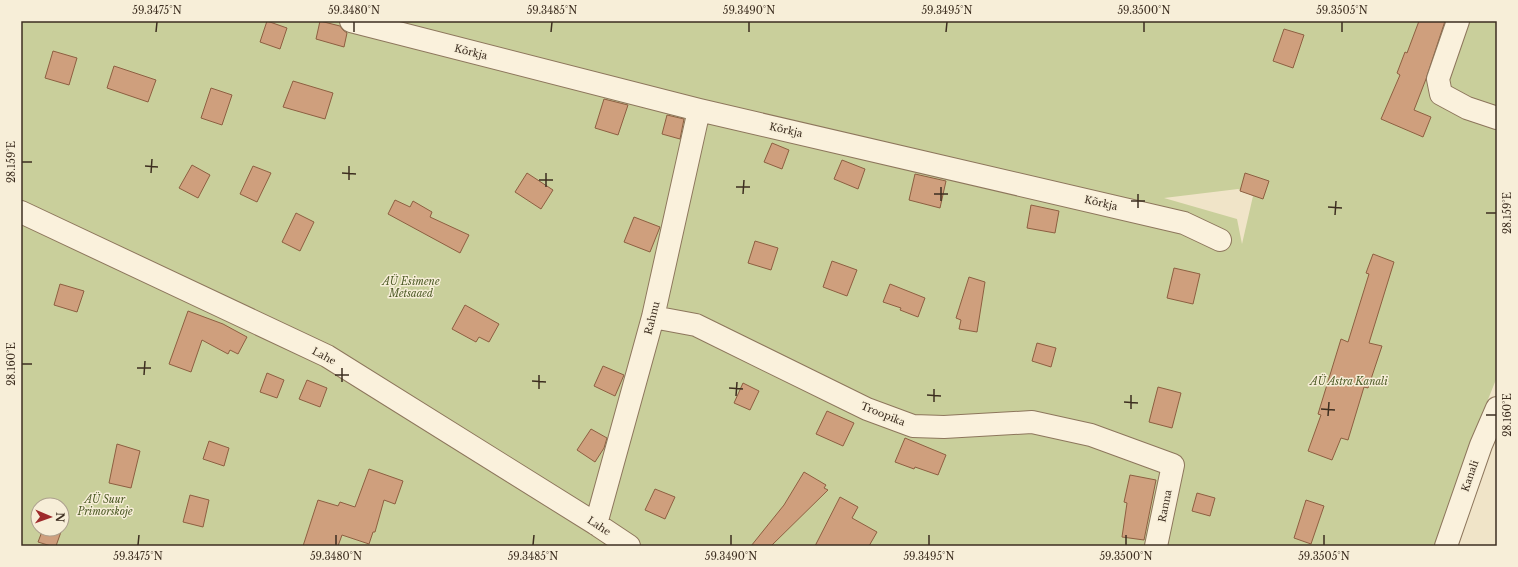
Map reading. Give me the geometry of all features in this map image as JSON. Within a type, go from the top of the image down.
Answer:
[{"type":"street","name":"Kõrkja","points":[[351,21],[699,110],[1184,223],[1220,240]]},
{"type":"street","points":[[1458,21],[1438,79],[1441,94],[1467,108],[1497,118]]},
{"type":"street","name":"Rahnu","points":[[596,524],[653,317],[699,110]]},
{"type":"street","name":"Lahe","points":[[21,212],[327,356],[629,546]]},
{"type":"street","name":"Troopika","points":[[653,317],[696,325],[867,409],[913,426],[1032,422],[1091,434],[1173,465]]},
{"type":"street","name":"Kanali","points":[[1446,546],[1481,445],[1497,408]]},
{"type":"street","name":"Ranna","points":[[1156,546],[1173,465]]},
{"type":"green space","name":"AÜ Esimene Metsaaed","points":[[21,21],[1497,21],[1497,377],[1473,437],[1435,546],[21,546]],"holes":[[[1238,189],[1253,196],[1242,244],[1237,219],[1164,198]]]},
{"type":"building","points":[[267,21],[287,28],[280,49],[260,42]]},
{"type":"building","points":[[320,21],[340,26],[347,33],[344,47],[316,39]]},
{"type":"building","points":[[1419,21],[1445,21],[1414,110],[1431,117],[1423,137],[1381,119],[1400,75],[1397,73],[1405,52],[1407,53]]},
{"type":"building","points":[[1284,29],[1304,35],[1293,68],[1273,61]]},
{"type":"building","points":[[53,51],[77,58],[69,85],[45,78]]},
{"type":"building","points":[[114,66],[156,80],[148,102],[107,88]]},
{"type":"building","points":[[293,81],[333,93],[325,119],[283,107]]},
{"type":"building","points":[[211,88],[232,95],[222,125],[201,118]]},
{"type":"building","points":[[604,99],[628,105],[618,135],[595,128]]},
{"type":"building","points":[[667,115],[684,119],[680,139],[662,134]]},
{"type":"building","points":[[772,143],[789,150],[782,169],[764,162]]},
{"type":"building","points":[[842,160],[865,169],[858,189],[834,179]]},
{"type":"building","points":[[192,165],[210,175],[198,198],[179,188]]},
{"type":"building","points":[[253,166],[271,173],[257,202],[240,194]]},
{"type":"building","points":[[527,173],[553,190],[541,209],[515,192]]},
{"type":"building","points":[[1245,173],[1269,181],[1263,199],[1240,191]]},
{"type":"building","points":[[915,174],[946,181],[940,208],[909,200]]},
{"type":"building","points":[[395,200],[410,207],[413,201],[432,212],[430,217],[469,235],[460,253],[388,214]]},
{"type":"building","points":[[1031,205],[1059,211],[1055,233],[1027,228]]},
{"type":"building","points":[[296,213],[314,222],[300,251],[282,242]]},
{"type":"building","points":[[634,217],[660,227],[650,252],[624,242]]},
{"type":"building","points":[[755,241],[778,248],[771,270],[748,263]]},
{"type":"building","points":[[1373,254],[1394,262],[1369,343],[1382,346],[1368,388],[1364,387],[1348,440],[1341,438],[1332,460],[1308,451],[1321,415],[1318,414],[1341,339],[1348,342],[1369,274],[1366,273]]},
{"type":"building","points":[[832,261],[857,270],[847,296],[823,287]]},
{"type":"building","points":[[1174,268],[1200,274],[1193,304],[1167,298]]},
{"type":"building","points":[[969,277],[985,282],[977,332],[959,329],[961,320],[956,318]]},
{"type":"building","points":[[60,284],[84,291],[77,312],[54,305]]},
{"type":"building","points":[[890,284],[925,298],[918,317],[900,310],[901,308],[883,302]]},
{"type":"building","points":[[465,305],[499,324],[489,342],[479,337],[476,342],[452,329]]},
{"type":"building","points":[[188,311],[223,324],[247,337],[238,354],[230,350],[228,354],[202,340],[191,372],[169,364]]},
{"type":"building","points":[[1037,343],[1056,348],[1051,367],[1032,361]]},
{"type":"building","points":[[603,366],[624,375],[615,396],[594,386]]},
{"type":"building","points":[[267,373],[284,380],[277,398],[260,392]]},
{"type":"building","points":[[307,380],[327,388],[320,407],[299,399]]},
{"type":"building","points":[[743,383],[759,391],[750,410],[734,403]]},
{"type":"building","points":[[1158,387],[1181,393],[1172,428],[1149,422]]},
{"type":"building","points":[[827,411],[854,423],[843,446],[816,434]]},
{"type":"building","points":[[591,429],[607,438],[604,448],[595,462],[577,450]]},
{"type":"building","points":[[905,438],[946,455],[938,475],[915,467],[914,469],[895,462]]},
{"type":"building","points":[[209,441],[229,448],[224,466],[203,459]]},
{"type":"building","points":[[117,444],[140,451],[131,488],[109,483]]},
{"type":"building","points":[[369,469],[403,481],[395,504],[384,500],[375,532],[373,532],[369,544],[342,535],[338,546],[303,546],[318,500],[338,506],[340,502],[355,507]]},
{"type":"building","points":[[804,472],[826,485],[824,488],[828,490],[771,546],[751,546],[784,505]]},
{"type":"building","points":[[1130,475],[1156,480],[1144,540],[1122,537],[1127,503],[1124,502]]},
{"type":"building","points":[[655,489],[675,497],[665,519],[645,510]]},
{"type":"building","points":[[1197,493],[1215,498],[1210,516],[1192,511]]},
{"type":"building","points":[[190,495],[209,500],[203,527],[183,522]]},
{"type":"building","points":[[840,497],[858,507],[852,518],[877,532],[869,546],[815,546]]},
{"type":"building","points":[[1306,500],[1324,506],[1311,544],[1294,538]]},
{"type":"building","points":[[40,537],[59,537],[56,546],[38,542]]},
{"type":"park label","name":"AÜ Astra Kanali","points":[[1349,381]]},
{"type":"park label","name":"AÜ Suur Primorskoje","points":[[105,504]]}]
